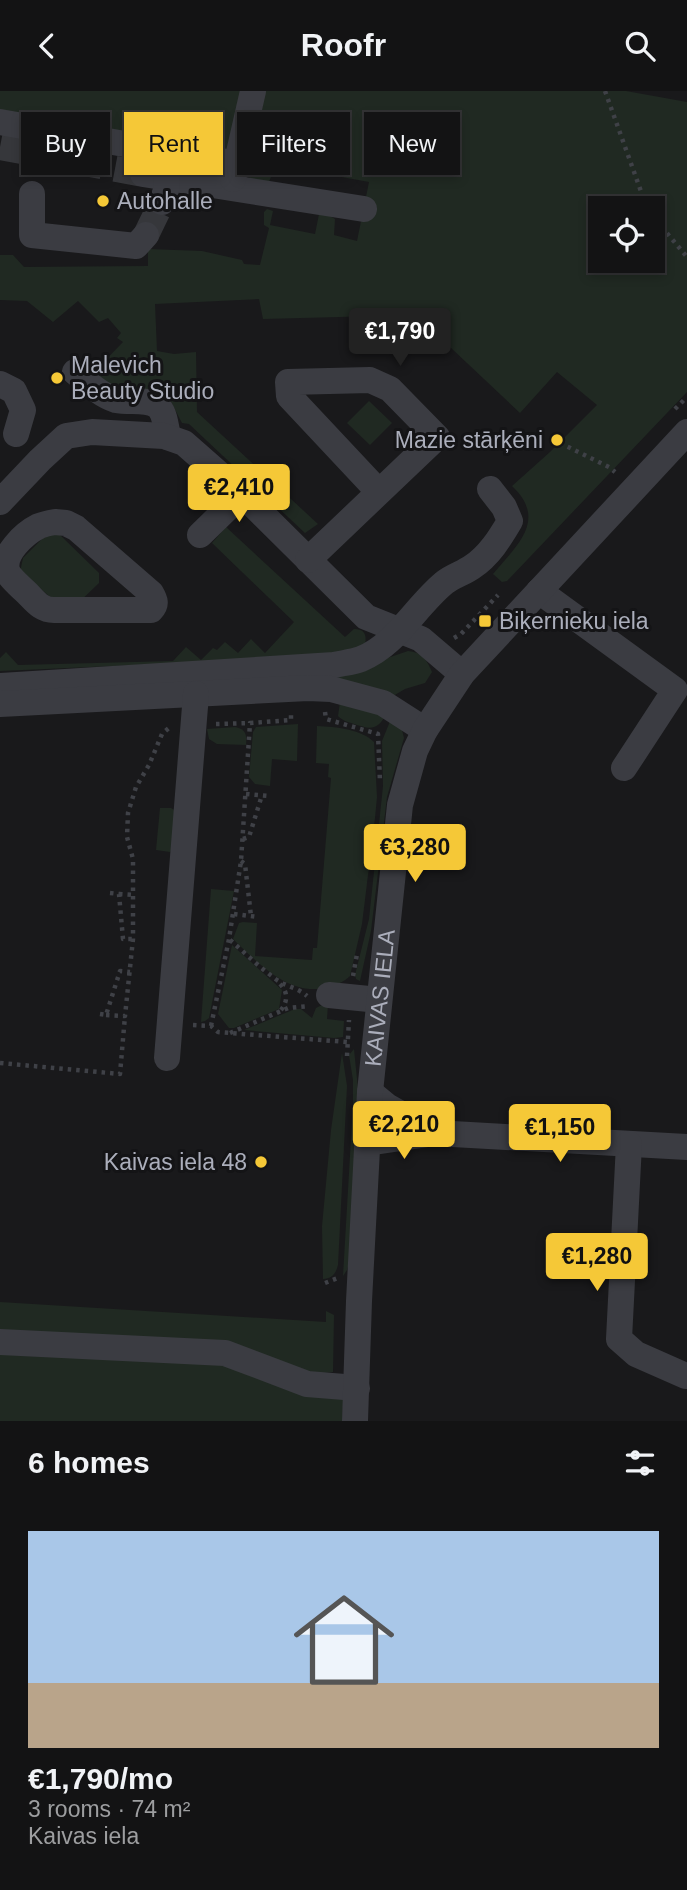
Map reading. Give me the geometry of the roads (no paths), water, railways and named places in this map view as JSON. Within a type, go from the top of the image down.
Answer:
[{"type":"street","points":[[234,176],[253,91]]},
{"type":"street","points":[[0,122],[204,159],[234,176],[363,209]]},
{"type":"street","points":[[157,185],[234,176]]},
{"type":"street","points":[[33,194],[32,235],[136,246],[146,235]]},
{"type":"street","points":[[75,372],[105,396],[118,401],[149,401],[158,405],[164,417],[168,437]]},
{"type":"street","points":[[308,559],[379,492],[437,437],[390,389],[370,380],[288,382],[289,396],[379,492]]},
{"type":"street","points":[[0,384],[14,391],[23,410],[8,437],[40,460]]},
{"type":"street","points":[[28,532],[0,503],[66,436],[92,432],[168,437],[184,443],[242,494],[366,617],[421,639],[463,674]]},
{"type":"street","name":"KAIVAS IELA","points":[[355,1421],[370,1092],[400,805],[415,751],[425,730],[463,674],[687,432]]},
{"type":"street","points":[[0,686],[334,665],[359,660],[375,652],[400,632],[415,611],[446,582],[474,567],[496,544],[510,521],[504,507],[490,489]]},
{"type":"street","points":[[200,535],[242,494]]},
{"type":"street","points":[[55,522],[76,528],[151,593],[155,606],[151,610],[47,610],[40,606],[7,572],[9,553],[28,532],[55,522]]},
{"type":"street","points":[[539,591],[675,690],[624,768]]},
{"type":"street","points":[[0,704],[331,689],[383,703],[425,730]]},
{"type":"street","points":[[167,1058],[196,694]]},
{"type":"street","points":[[340,995],[379,1000]]},
{"type":"street","points":[[370,1092],[387,1106],[435,1133]]},
{"type":"street","points":[[367,1143],[435,1133],[687,1147]]},
{"type":"street","points":[[629,1144],[619,1339],[636,1354],[686,1376]]},
{"type":"street","points":[[0,1342],[225,1353],[306,1384],[357,1388]]},
{"type":"tunnel","points":[[0,147],[124,170]]},
{"type":"tunnel","points":[[146,235],[162,202]]},
{"type":"place","name":"Autohalle","points":[[103,201]]},
{"type":"place","name":"Malevich Beauty Studio","points":[[57,378]]},
{"type":"place","name":"Mazie stārķēni","points":[[557,440]]},
{"type":"place","name":"Biķernieku iela","points":[[485,621]]},
{"type":"place","name":"Kaivas iela 48","points":[[261,1162]]}]
